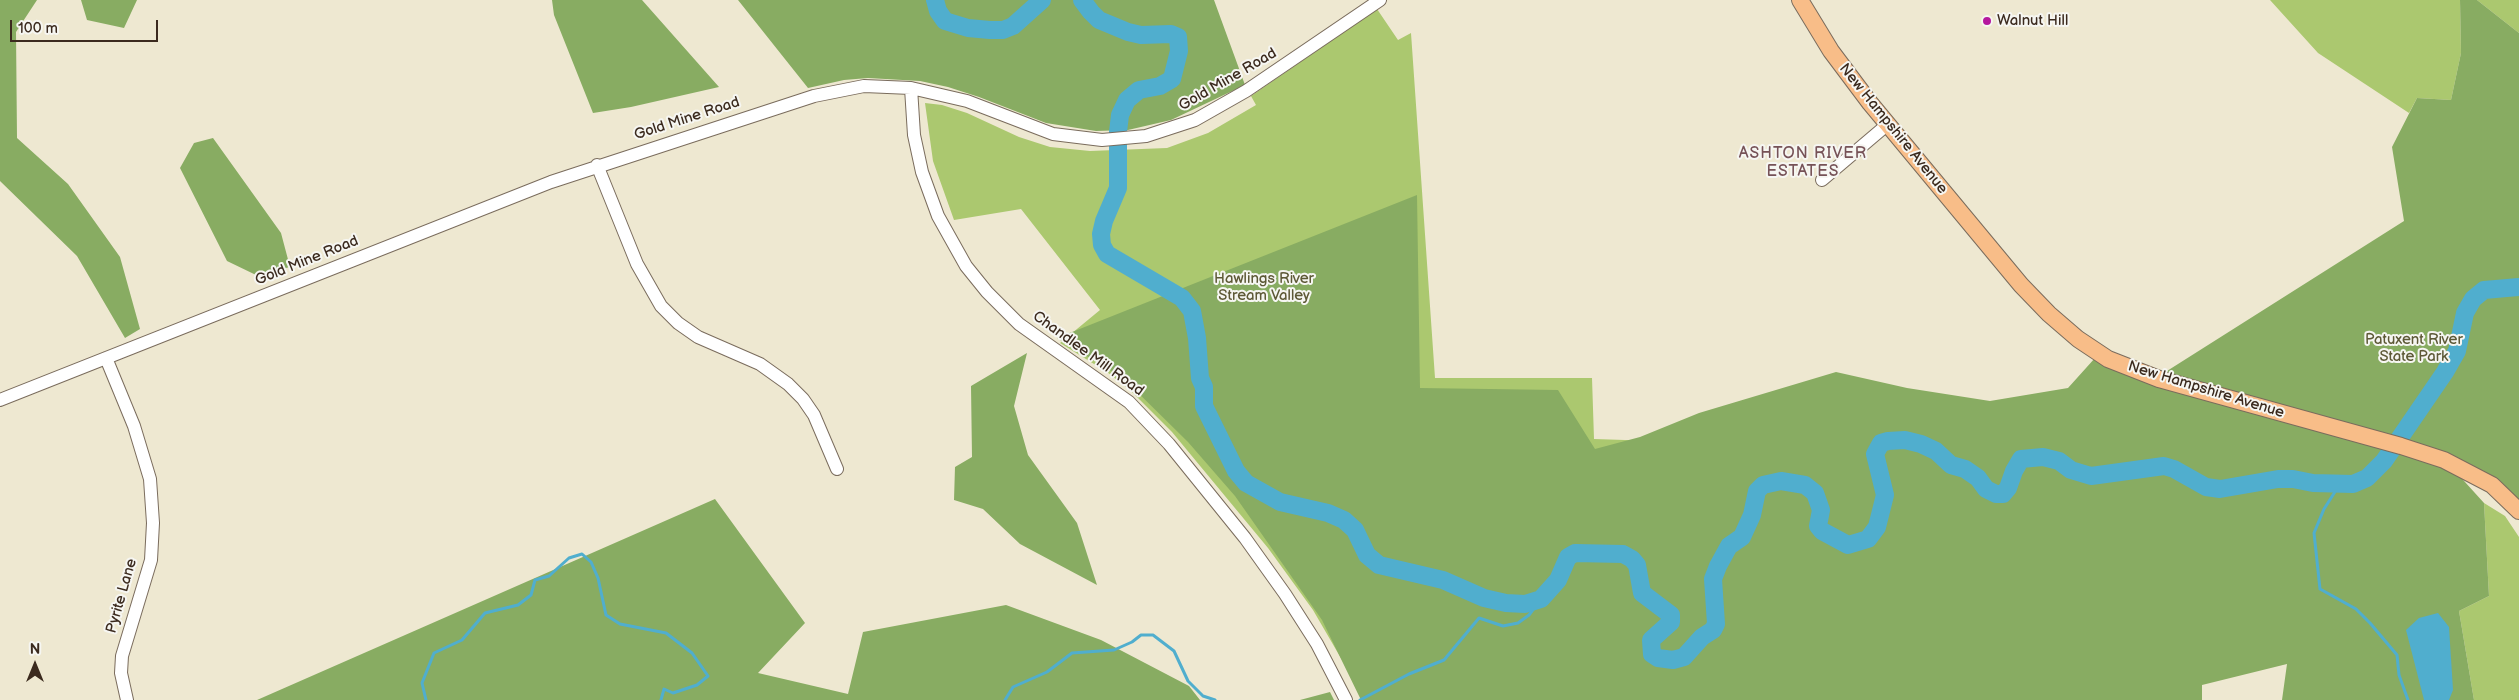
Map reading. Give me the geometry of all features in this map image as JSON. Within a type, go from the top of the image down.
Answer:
[{"type":"main road","name":"New Hampshire Avenue","points":[[1800,0],[1831,51],[1888,124],[2020,285],[2054,319],[2094,350],[2124,366],[2159,380],[2394,444],[2444,460],[2492,485],[2519,511]]},
{"type":"street","name":"Gold Mine Road","points":[[0,400],[597,165],[832,91],[872,86],[911,88],[967,101],[1053,134],[1102,140],[1128,139],[1172,129],[1209,112],[1270,76],[1380,0]]},
{"type":"street","name":"Chandlee Mill Road","points":[[911,88],[915,141],[926,184],[944,229],[966,266],[987,292],[1019,324],[1123,398],[1169,444],[1245,538],[1285,594],[1310,632],[1345,697]]},
{"type":"street","points":[[1822,180],[1888,124]]},
{"type":"street","points":[[597,165],[637,264],[661,306],[678,323],[698,337],[760,364],[788,384],[803,399],[814,415],[837,469]]},
{"type":"street","name":"Pyrite Lane","points":[[106,358],[134,426],[150,479],[154,523],[151,560],[122,656],[121,673],[127,700]]},
{"type":"green space","points":[[0,0],[37,0],[16,32],[17,138],[68,184],[120,257],[140,329],[125,338],[77,256],[0,181]]},
{"type":"green space","points":[[81,0],[137,0],[124,28],[87,20]]},
{"type":"green space","points":[[552,0],[642,0],[719,87],[631,107],[593,113],[554,15]]},
{"type":"green space","points":[[738,0],[1214,0],[1245,85],[1171,120],[1128,130],[1096,131],[1046,123],[979,97],[948,87],[920,81],[868,78],[844,80],[808,88]]},
{"type":"green space","points":[[2270,0],[2460,0],[2461,53],[2451,100],[2417,98],[2409,113],[2318,53]]},
{"type":"green space","name":"Hawlings River Stream Valley","points":[[2460,0],[2477,0],[2519,33],[2519,511],[2446,461],[2484,503],[2489,596],[2459,611],[2474,700],[2282,700],[2287,664],[2202,685],[2202,700],[1361,700],[1322,620],[1235,496],[1188,442],[1123,378],[1057,338],[1417,195],[1420,388],[1558,390],[1595,449],[1640,437],[1699,413],[1836,372],[1907,388],[1990,401],[2068,388],[2095,358],[2148,383],[2404,221],[2392,147],[2417,98],[2451,100],[2461,53]]},
{"type":"green space","points":[[2477,0],[2519,0],[2519,33]]},
{"type":"green space","name":"Hawlings River Stream Valley","points":[[1377,9],[1398,40],[1411,33],[1435,378],[1592,378],[1594,439],[2436,466],[1349,672],[1313,610],[1268,548],[1172,432],[1131,391],[1107,372],[1060,343],[1100,310],[1021,209],[954,220],[933,161],[925,103],[942,105],[967,113],[1019,137],[1050,147],[1090,151],[1167,148],[1208,133],[1256,105],[1251,96]]},
{"type":"green space","points":[[213,138],[281,233],[290,267],[256,275],[227,261],[180,168],[194,143]]},
{"type":"green space","points":[[1027,353],[1014,406],[1028,455],[1077,523],[1097,585],[1020,544],[983,509],[954,500],[955,467],[972,457],[971,386]]},
{"type":"green space","points":[[715,499],[805,623],[758,673],[848,694],[863,632],[1006,605],[1101,640],[1189,686],[1200,700],[257,700]]},
{"type":"green space","points":[[2484,503],[2505,516],[2519,537],[2519,700],[2474,700],[2459,611],[2489,596]]},
{"type":"green space","points":[[1330,692],[1334,700],[1300,700]]},
{"type":"water","points":[[2438,613],[2449,627],[2453,690],[2449,700],[2424,700],[2406,630],[2419,618]]},
{"type":"waterway","points":[[935,0],[938,11],[945,21],[968,28],[990,30],[1003,30],[1013,26],[1042,0]]},
{"type":"waterway","points":[[1082,0],[1099,20],[1128,32],[1141,35],[1171,34],[1178,37],[1179,51],[1172,79],[1160,86],[1139,90],[1127,100],[1120,115],[1118,132],[1118,188],[1104,221],[1101,234],[1102,245],[1107,254],[1182,298],[1192,311],[1197,338],[1200,378],[1204,387],[1204,406],[1236,471],[1246,483],[1280,502],[1328,513],[1344,520],[1355,530],[1367,555],[1379,565],[1443,580],[1484,598],[1506,603],[1525,604],[1541,599],[1558,580],[1568,557],[1575,553],[1623,554],[1632,559],[1637,565],[1642,593],[1671,615],[1671,622],[1651,640],[1652,654],[1658,658],[1673,660],[1684,657],[1702,637],[1713,630],[1716,624],[1713,579],[1729,546],[1742,537],[1752,515],[1757,491],[1763,485],[1781,481],[1805,485],[1815,493],[1821,510],[1818,526],[1822,531],[1848,545],[1868,539],[1877,527],[1885,495],[1875,454],[1881,443],[1888,441],[1905,440],[1921,444],[1936,451],[1951,465],[1965,469],[1978,478],[1986,489],[1996,494],[2003,494],[2008,488],[2021,459],[2043,457],[2059,461],[2071,470],[2091,476],[2164,466],[2174,469],[2206,487],[2220,489],[2278,479],[2293,479],[2313,483],[2353,484],[2367,478],[2384,461],[2445,372],[2457,351],[2465,313],[2473,299],[2484,290],[2519,287]]},
{"type":"waterway","points":[[2340,484],[2324,509],[2314,533],[2320,589],[2356,609],[2397,655],[2399,675],[2408,700]]},
{"type":"waterway","points":[[426,700],[422,683],[434,653],[462,640],[485,613],[518,605],[531,595],[535,580],[549,576],[569,558],[582,554],[591,562],[598,578],[606,615],[620,624],[666,633],[692,653],[708,676],[697,685],[673,693],[664,689],[661,700]]},
{"type":"waterway","points":[[1360,700],[1409,674],[1444,660],[1479,618],[1503,626],[1518,623],[1529,615],[1541,599]]},
{"type":"waterway","points":[[1005,700],[1013,687],[1047,672],[1072,653],[1114,650],[1132,642],[1141,635],[1153,635],[1174,651],[1188,681],[1203,696],[1215,700]]},
{"type":"place","name":"Walnut Hill","points":[[1987,21]]},
{"type":"district","name":"ASHTON RIVER ESTATES","points":[[1803,163]]},
{"type":"park label","name":"Patuxent River State Park","points":[[2414,348]]}]
